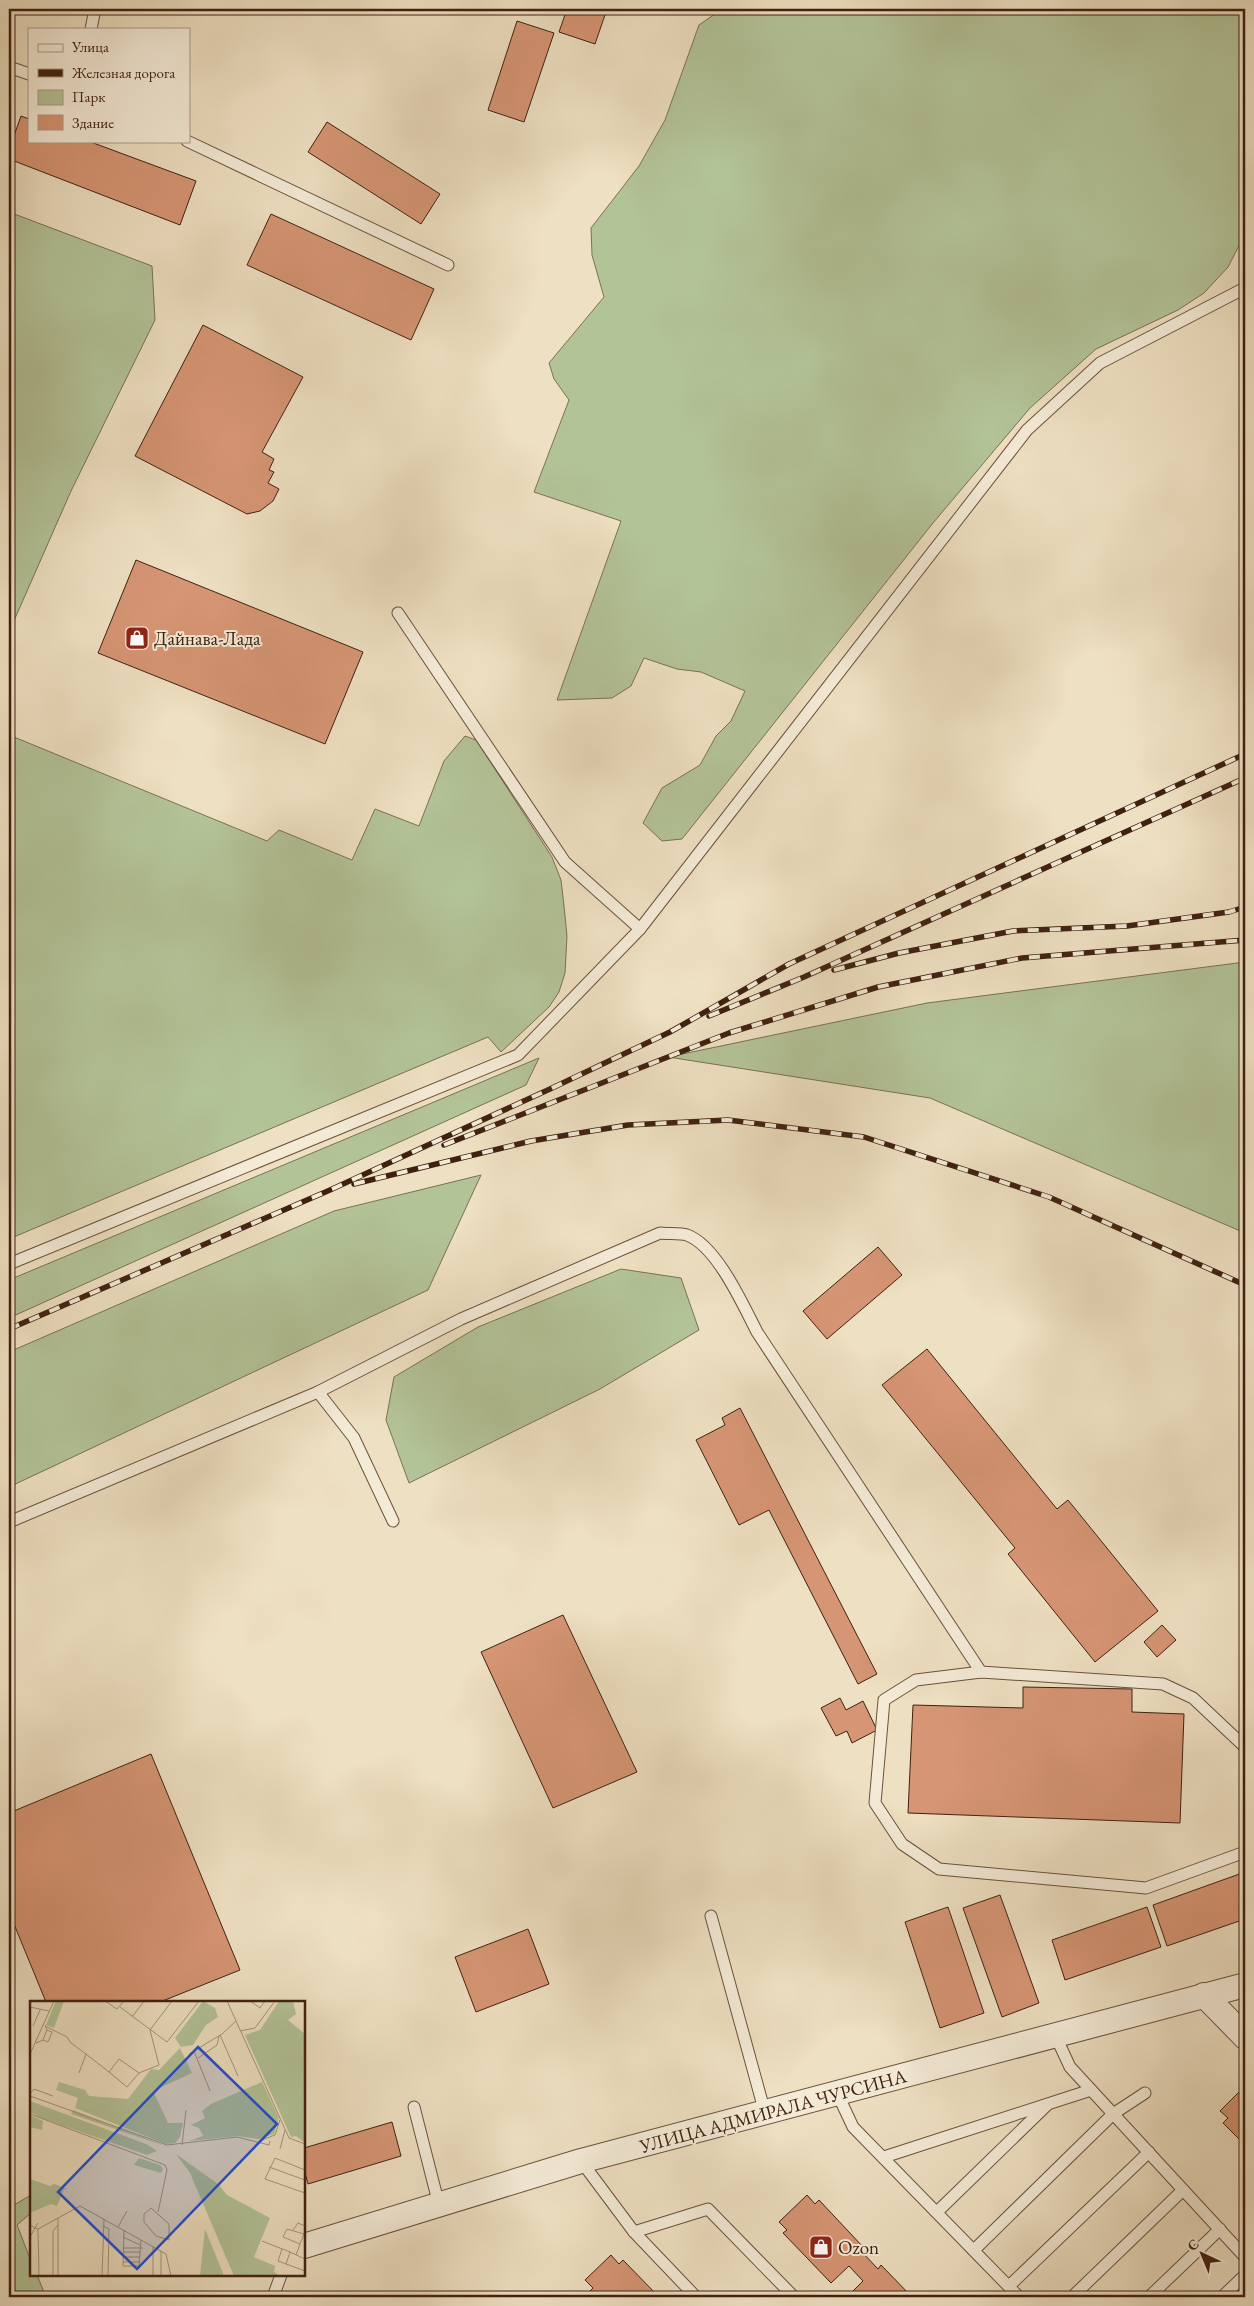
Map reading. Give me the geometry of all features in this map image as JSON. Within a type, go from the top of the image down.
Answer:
[{"type":"street","name":"УЛИЦА АДМИРАЛА ЧУРСИНА","points":[[305,2246],[581,2161],[1245,1985]]},
{"type":"street","points":[[1204,1995],[1245,2037]]},
{"type":"lane","points":[[91,28],[95,9]]},
{"type":"lane","points":[[9,67],[28,74]]},
{"type":"lane","points":[[189,142],[448,265]]},
{"type":"lane","points":[[9,1264],[518,1055],[640,929],[1027,430],[1100,364],[1241,290],[1245,280]]},
{"type":"lane","points":[[398,613],[565,862],[640,929]]},
{"type":"lane","points":[[9,1522],[318,1392],[462,1319],[660,1233],[688,1235],[713,1254],[740,1298],[757,1332],[981,1672]]},
{"type":"lane","points":[[318,1392],[354,1438],[393,1521]]},
{"type":"lane","points":[[1245,1747],[1193,1698],[1163,1684],[981,1672],[916,1680],[884,1700],[876,1804],[902,1844],[939,1869],[1146,1888],[1245,1852]]},
{"type":"lane","points":[[711,1916],[765,2113]]},
{"type":"lane","points":[[1056,2036],[1070,2067],[1245,2256]]},
{"type":"lane","points":[[884,2157],[1091,2090]]},
{"type":"lane","points":[[837,2093],[854,2127],[1019,2297]]},
{"type":"lane","points":[[974,2250],[1113,2114],[1145,2093]]},
{"type":"lane","points":[[937,2212],[1049,2103]]},
{"type":"lane","points":[[414,2108],[439,2205]]},
{"type":"lane","points":[[1009,2286],[1148,2152]]},
{"type":"lane","points":[[581,2161],[634,2232],[696,2297]]},
{"type":"lane","points":[[1072,2297],[1183,2190]]},
{"type":"lane","points":[[634,2232],[708,2209],[794,2297]]},
{"type":"lane","points":[[1149,2297],[1220,2229]]},
{"type":"lane","points":[[1222,2297],[1245,2275]]},
{"type":"lane","points":[[273,2297],[281,2276]]},
{"type":"green space","points":[[722,9],[1245,9],[1245,234],[1228,267],[1204,293],[1178,310],[1096,349],[1030,408],[933,523],[682,839],[662,841],[643,823],[662,788],[700,765],[716,736],[731,721],[745,691],[701,672],[677,669],[644,658],[631,686],[612,698],[557,700],[621,521],[534,492],[569,400],[554,379],[549,363],[604,297],[592,255],[591,228],[639,166],[665,120],[699,25]]},
{"type":"green space","points":[[9,212],[152,266],[155,320],[71,491],[9,632]]},
{"type":"green space","points":[[9,735],[267,841],[279,830],[352,860],[375,809],[419,826],[444,761],[465,736],[476,740],[552,857],[561,880],[567,936],[565,973],[559,992],[549,1007],[501,1052],[488,1037],[9,1239]]},
{"type":"green space","points":[[1245,962],[1245,1233],[930,1098],[668,1057],[927,1003]]},
{"type":"green space","points":[[539,1058],[526,1085],[9,1318],[9,1280]]},
{"type":"green space","points":[[481,1175],[428,1290],[9,1487],[9,1352],[334,1211]]},
{"type":"green space","points":[[621,1269],[681,1278],[699,1330],[600,1389],[409,1483],[386,1420],[394,1377],[478,1327]]},
{"type":"green space","points":[[30,2196],[30,2214],[17,2225],[30,2258],[30,2276],[37,2276],[46,2297],[9,2297],[9,2208]]},
{"type":"building","points":[[567,9],[607,9],[595,44],[559,32]]},
{"type":"building","points":[[517,21],[554,33],[524,122],[488,110]]},
{"type":"building","points":[[21,116],[28,119],[28,142],[91,142],[196,181],[180,225],[9,159],[9,150]]},
{"type":"building","points":[[327,122],[440,194],[421,224],[308,152]]},
{"type":"building","points":[[271,214],[434,289],[411,340],[247,265]]},
{"type":"building","points":[[203,325],[303,377],[262,452],[274,459],[269,470],[274,472],[268,483],[279,489],[273,501],[260,511],[247,514],[135,456]]},
{"type":"building","points":[[136,560],[363,652],[325,744],[98,653]]},
{"type":"building","points":[[878,1247],[902,1275],[827,1339],[803,1311]]},
{"type":"building","points":[[927,1349],[1057,1509],[1068,1500],[1158,1611],[1095,1662],[1008,1554],[1015,1548],[882,1385]]},
{"type":"building","points":[[740,1408],[877,1674],[858,1684],[769,1510],[739,1525],[696,1440],[725,1425],[722,1418]]},
{"type":"building","points":[[563,1615],[637,1772],[553,1808],[481,1652]]},
{"type":"building","points":[[1162,1625],[1176,1640],[1157,1657],[1144,1642]]},
{"type":"building","points":[[1023,1687],[1132,1689],[1132,1712],[1184,1714],[1180,1823],[908,1813],[913,1705],[1023,1708]]},
{"type":"building","points":[[840,1698],[846,1710],[863,1701],[877,1730],[852,1743],[847,1731],[836,1736],[821,1708]]},
{"type":"building","points":[[151,1754],[240,1970],[162,2001],[46,2001],[9,1912],[9,1813]]},
{"type":"building","points":[[1245,1872],[1245,1919],[1167,1946],[1153,1905]]},
{"type":"building","points":[[1000,1895],[1039,2003],[1002,2017],[963,1908]]},
{"type":"building","points":[[948,1907],[984,2013],[940,2028],[905,1922]]},
{"type":"building","points":[[1147,1907],[1161,1947],[1065,1980],[1052,1940]]},
{"type":"building","points":[[528,1929],[549,1984],[476,2012],[455,1957]]},
{"type":"building","points":[[1245,2086],[1245,2135],[1240,2140],[1223,2123],[1228,2118],[1220,2111]]},
{"type":"building","points":[[392,2122],[401,2156],[308,2184],[305,2173],[305,2148]]},
{"type":"building","points":[[807,2195],[815,2204],[819,2200],[864,2248],[861,2251],[878,2269],[881,2265],[912,2297],[847,2297],[863,2281],[849,2266],[831,2283],[783,2233],[787,2230],[779,2222]]},
{"type":"building","points":[[611,2255],[619,2264],[623,2260],[659,2297],[594,2297],[589,2292],[593,2288],[585,2280]]},
{"type":"railway","points":[[9,1329],[330,1190],[550,1089],[670,1032],[789,964],[1245,754]]},
{"type":"railway","points":[[709,1016],[804,977],[1245,778]]},
{"type":"railway","points":[[834,970],[899,953],[1013,931],[1127,926],[1229,912],[1245,907]]},
{"type":"railway","points":[[444,1145],[729,1033],[878,987],[1022,958],[1245,940]]},
{"type":"railway","points":[[354,1184],[531,1141],[628,1125],[728,1120],[864,1137],[1049,1197],[1245,1285]]},
{"type":"place","name":"Дайнава-Лада","points":[[137,638]]},
{"type":"place","name":"Ozon","points":[[821,2247]]}]
